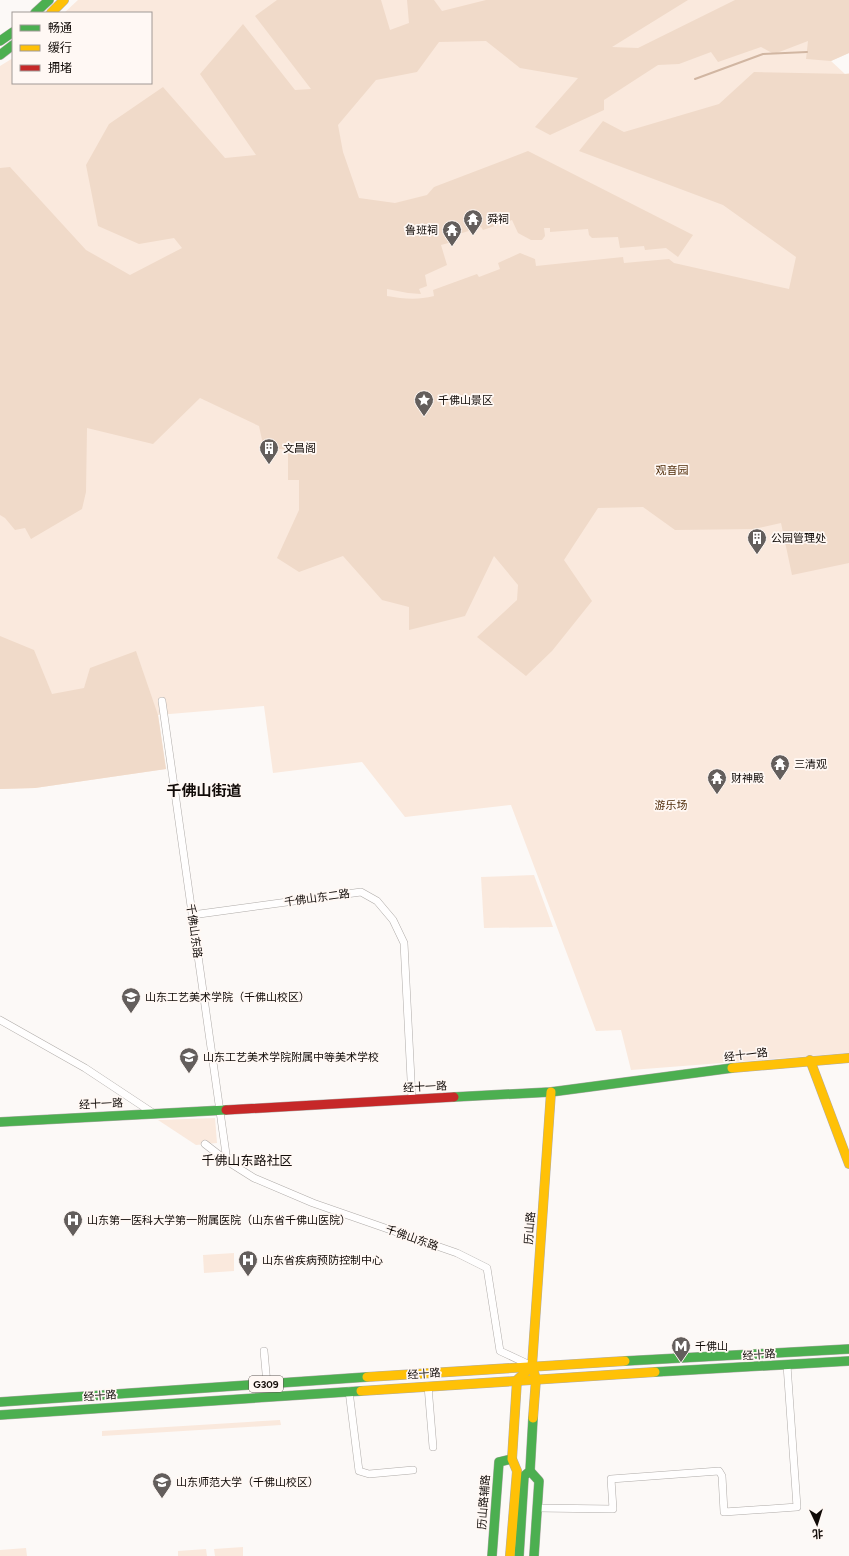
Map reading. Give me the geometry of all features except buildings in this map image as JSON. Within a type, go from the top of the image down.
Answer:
[{"type":"main road","points":[[36,12],[49,0]]},
{"type":"main road","points":[[52,12],[64,0]]},
{"type":"main road","points":[[0,40],[12,33]]},
{"type":"main road","points":[[0,55],[12,46]]},
{"type":"main road","name":"经十一路","points":[[0,1122],[551,1092],[749,1066],[849,1058]]},
{"type":"main road","points":[[810,1060],[849,1164]]},
{"type":"main road","name":"历山路","points":[[519,1556],[524,1476],[530,1470],[536,1379],[532,1366],[551,1092]]},
{"type":"main road","name":"经十路","points":[[0,1402],[532,1366],[849,1349]]},
{"type":"main road","name":"经十路","points":[[0,1415],[517,1380],[849,1361]]},
{"type":"main road","points":[[510,1556],[517,1472],[512,1459],[517,1380],[532,1366]]},
{"type":"main road","name":"历山路辅路","points":[[492,1556],[499,1462],[512,1459]]},
{"type":"main road","points":[[530,1470],[540,1481],[534,1556]]},
{"type":"street","name":"千佛山东路","points":[[162,701],[226,1161]]},
{"type":"street","name":"千佛山东二路","points":[[192,915],[361,892],[377,901],[393,920],[404,943],[412,1099]]},
{"type":"street","points":[[0,1020],[85,1068],[153,1113]]},
{"type":"street","name":"千佛山东路","points":[[205,1144],[226,1161],[254,1178],[314,1203],[457,1253],[488,1268],[500,1351],[532,1366]]},
{"type":"street","points":[[264,1351],[267,1384]]},
{"type":"street","points":[[538,1508],[614,1509],[611,1479],[719,1471],[722,1476],[724,1512],[797,1506],[787,1365]]},
{"type":"street","points":[[428,1386],[433,1447]]},
{"type":"street","points":[[349,1391],[359,1471],[369,1474],[413,1470]]},
{"type":"green space","name":"千佛山景区","points":[[78,0],[849,0],[849,53],[831,61],[845,74],[849,73],[849,1053],[631,1070],[621,1030],[596,1031],[511,805],[405,817],[362,762],[273,773],[264,706],[158,715],[166,769],[35,788],[0,789],[0,66],[12,59],[12,84],[152,84],[152,12],[65,12]]},
{"type":"green space","name":"观音园","points":[[277,0],[381,0],[390,30],[409,23],[407,0],[434,0],[442,11],[486,0],[688,0],[612,47],[638,48],[735,0],[849,0],[849,53],[831,61],[806,59],[808,41],[774,54],[761,47],[718,62],[711,52],[679,64],[658,65],[604,100],[604,110],[550,135],[535,127],[578,78],[520,68],[486,41],[439,42],[417,72],[376,80],[338,125],[343,152],[359,198],[395,203],[427,195],[434,187],[528,151],[693,235],[678,257],[666,248],[645,250],[644,246],[620,248],[618,237],[592,238],[589,235],[588,229],[550,232],[550,228],[544,228],[545,236],[542,240],[531,240],[518,233],[512,220],[483,230],[481,227],[459,234],[458,231],[450,234],[452,242],[441,245],[447,265],[425,275],[427,286],[419,289],[421,294],[387,289],[387,296],[411,299],[434,296],[433,290],[477,274],[479,277],[500,269],[498,263],[520,253],[535,259],[536,266],[623,257],[624,263],[669,259],[674,263],[789,289],[796,257],[723,205],[579,151],[603,121],[624,132],[719,104],[754,72],[849,74],[849,563],[792,575],[781,523],[754,529],[675,530],[643,507],[598,508],[564,560],[592,601],[552,651],[526,676],[477,637],[517,600],[518,585],[494,556],[465,616],[409,630],[409,607],[382,600],[343,556],[299,572],[277,558],[299,510],[299,480],[288,480],[288,449],[264,449],[259,426],[200,398],[153,444],[87,428],[86,492],[82,509],[31,539],[25,528],[15,530],[5,518],[0,515],[0,168],[10,167],[86,250],[130,275],[182,248],[174,238],[139,244],[98,226],[86,165],[109,124],[163,87],[225,158],[256,155],[200,74],[243,24],[295,90],[311,89],[255,16]]},
{"type":"green space","points":[[0,636],[34,650],[52,694],[84,688],[90,668],[136,651],[158,715],[166,769],[35,788],[0,789]]},
{"type":"green space","points":[[534,875],[553,927],[484,928],[481,877]]},
{"type":"green space","points":[[215,1118],[217,1143],[196,1145],[158,1120]]},
{"type":"green space","points":[[234,1253],[234,1271],[204,1273],[203,1255]]},
{"type":"green space","points":[[280,1420],[281,1425],[102,1436],[102,1431]]},
{"type":"green space","points":[[243,1547],[243,1556],[215,1556],[214,1549]]},
{"type":"green space","points":[[26,1548],[27,1556],[0,1556],[0,1550]]},
{"type":"green space","points":[[206,1549],[207,1556],[178,1556],[178,1551]]},
{"type":"waterway","points":[[695,79],[763,54],[807,52]]},
{"type":"traffic: fast","points":[[36,12],[49,0]]},
{"type":"traffic: fast","points":[[0,41],[12,33]]},
{"type":"traffic: fast","points":[[0,55],[12,46]]},
{"type":"traffic: fast","points":[[454,1097],[551,1092],[732,1068]]},
{"type":"traffic: fast","points":[[0,1122],[226,1110]]},
{"type":"traffic: fast","points":[[625,1361],[849,1349]]},
{"type":"traffic: fast","points":[[655,1372],[849,1361]]},
{"type":"traffic: fast","points":[[0,1402],[367,1377]]},
{"type":"traffic: fast","points":[[0,1415],[361,1391]]},
{"type":"traffic: fast","points":[[519,1556],[524,1476],[530,1471],[533,1418]]},
{"type":"traffic: fast","points":[[492,1556],[499,1462],[512,1459]]},
{"type":"traffic: fast","points":[[530,1471],[539,1481],[534,1556]]},
{"type":"traffic: slow","points":[[52,12],[64,0]]},
{"type":"traffic: slow","points":[[732,1068],[849,1058]]},
{"type":"traffic: slow","points":[[810,1060],[849,1164]]},
{"type":"traffic: slow","points":[[532,1366],[551,1092]]},
{"type":"traffic: slow","points":[[367,1377],[625,1361]]},
{"type":"traffic: slow","points":[[510,1556],[517,1471],[512,1459],[517,1380],[532,1366],[536,1379],[533,1418]]},
{"type":"traffic: slow","points":[[361,1391],[655,1372]]},
{"type":"traffic: jam","points":[[226,1110],[454,1097]]},
{"type":"place","name":"舜祠","points":[[473,236]]},
{"type":"place","name":"鲁班祠","points":[[452,247]]},
{"type":"place","name":"千佛山景区","points":[[424,417]]},
{"type":"place","name":"文昌阁","points":[[269,465]]},
{"type":"place","name":"公园管理处","points":[[757,555]]},
{"type":"place","name":"三清观","points":[[780,781]]},
{"type":"place","name":"财神殿","points":[[717,795]]},
{"type":"place","name":"山东工艺美术学院（千佛山校区）","points":[[131,1014]]},
{"type":"place","name":"山东工艺美术学院附属中等美术学校","points":[[189,1074]]},
{"type":"place","name":"山东第一医科大学第一附属医院（山东省千佛山医院）","points":[[73,1237]]},
{"type":"place","name":"山东省疾病预防控制中心","points":[[248,1277]]},
{"type":"place","name":"千佛山","points":[[681,1363]]},
{"type":"place","name":"山东师范大学（千佛山校区）","points":[[162,1499]]},
{"type":"district","name":"千佛山街道","points":[[204,791]]},
{"type":"district","name":"千佛山东路社区","points":[[247,1160]]},
{"type":"park label","name":"游乐场","points":[[671,805]]}]
